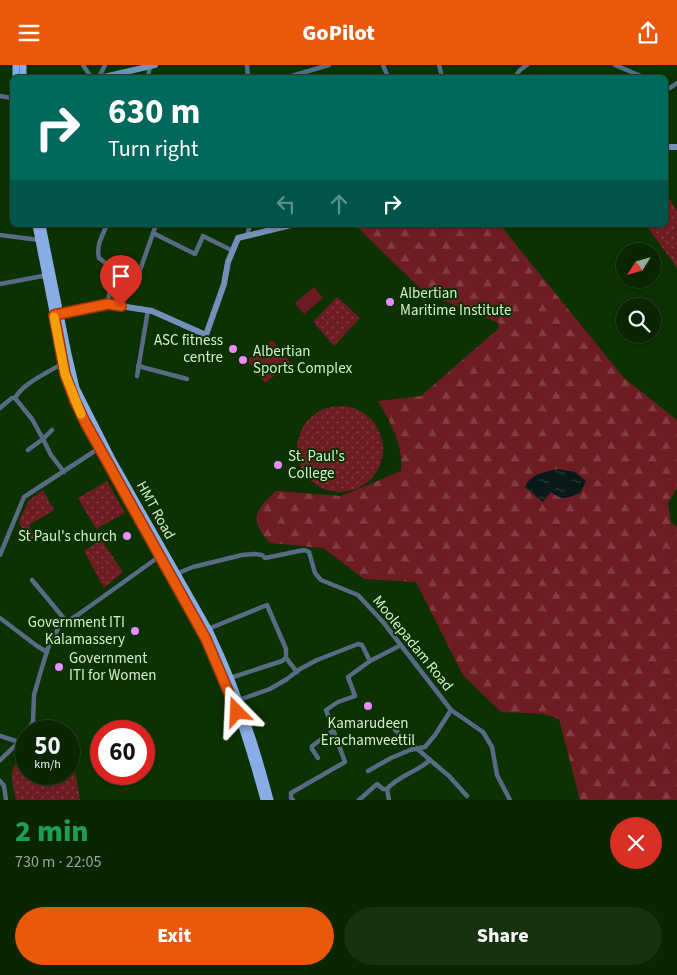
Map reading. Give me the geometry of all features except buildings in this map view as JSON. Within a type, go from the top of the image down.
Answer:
[{"type":"main road","name":"HMT Road","points":[[36,227],[49,275]]},
{"type":"main road","name":"HMT Road","points":[[42,227],[57,314],[76,388],[102,446]]},
{"type":"main road","name":"HMT Road","points":[[57,314],[63,363],[75,401],[154,540],[176,574],[190,603],[230,694],[252,756],[264,800]]},
{"type":"main road","name":"HMT Road","points":[[154,540],[160,556],[208,629],[230,678],[259,757],[270,800]]},
{"type":"street","points":[[295,75],[328,65]]},
{"type":"street","points":[[516,75],[527,65]]},
{"type":"street","points":[[615,65],[638,75]]},
{"type":"street","points":[[113,75],[152,66]]},
{"type":"street","points":[[107,227],[100,240],[99,258],[107,264],[139,273],[155,227]]},
{"type":"street","points":[[247,236],[249,227]]},
{"type":"street","points":[[57,314],[108,304],[148,310],[206,335],[224,284],[228,262],[238,238],[283,227]]},
{"type":"street","points":[[153,233],[195,254],[203,236],[233,251]]},
{"type":"street","points":[[0,235],[39,240]]},
{"type":"street","points":[[108,304],[115,266]]},
{"type":"street","points":[[0,284],[49,275]]},
{"type":"street","points":[[137,376],[148,310]]},
{"type":"street","points":[[0,407],[12,398],[15,398],[27,385],[63,363]]},
{"type":"street","points":[[138,366],[187,379]]},
{"type":"street","points":[[15,398],[32,419],[51,455],[64,472]]},
{"type":"street","points":[[28,450],[52,430]]},
{"type":"street","points":[[0,555],[24,497],[102,446]]},
{"type":"street","name":"Moolepadam Road","points":[[176,574],[193,567],[242,555],[262,555],[265,558],[304,550],[308,553],[315,573],[321,580],[358,595],[383,622],[451,710],[484,732],[489,740],[497,775],[510,800]]},
{"type":"street","points":[[33,720],[34,695],[47,652],[58,627],[160,556]]},
{"type":"street","points":[[32,580],[67,622]]},
{"type":"street","points":[[208,629],[267,605],[286,649],[286,658],[297,672]]},
{"type":"street","points":[[0,618],[47,652]]},
{"type":"street","points":[[239,701],[270,689],[317,660],[358,644],[362,645],[370,661]]},
{"type":"street","points":[[293,800],[291,793],[345,762],[326,710],[337,703],[355,696],[348,677],[370,661],[401,645]]},
{"type":"street","points":[[230,678],[286,658]]},
{"type":"street","points":[[368,771],[391,758],[428,745],[451,710]]},
{"type":"street","points":[[318,757],[312,749],[312,745],[334,730]]},
{"type":"street","points":[[395,730],[449,776],[467,796]]},
{"type":"street","points":[[0,736],[15,741]]},
{"type":"street","points":[[0,760],[15,746]]},
{"type":"street","points":[[386,789],[391,784],[421,769],[430,760]]},
{"type":"street","points":[[0,781],[4,786],[6,800]]},
{"type":"street","points":[[358,800],[377,784],[386,789]]},
{"type":"street","points":[[386,789],[389,800]]},
{"type":"green space","points":[[668,197],[677,211],[677,268],[661,246],[661,243],[659,243],[647,227],[668,227]]},
{"type":"green space","points":[[357,227],[502,227],[624,378],[677,420],[677,488],[668,503],[671,523],[677,527],[677,800],[580,800],[559,719],[544,714],[501,712],[463,675],[416,582],[364,579],[323,548],[270,543],[259,527],[257,515],[259,510],[276,491],[341,496],[401,471],[398,443],[378,401],[421,396],[498,329],[499,323],[425,293]]},
{"type":"green space","points":[[314,287],[323,298],[304,314],[295,303]]},
{"type":"green space","points":[[337,297],[360,318],[334,346],[313,322]]},
{"type":"green space","points":[[272,340],[291,363],[265,383],[247,360]]},
{"type":"green space","points":[[340,406],[357,409],[371,418],[380,432],[383,449],[380,466],[371,480],[357,489],[340,492],[323,489],[309,480],[300,466],[297,449],[300,432],[309,418],[323,409]]},
{"type":"green space","points":[[107,481],[125,513],[96,529],[78,498]]},
{"type":"green space","points":[[43,490],[54,510],[29,525],[35,537],[29,541],[19,522],[29,500]]},
{"type":"green space","points":[[109,535],[111,538],[104,544],[123,572],[104,588],[84,551]]},
{"type":"green space","points":[[15,764],[15,785],[77,785],[80,800],[16,800],[12,779]]},
{"type":"water","points":[[558,469],[575,472],[586,481],[580,493],[565,498],[551,492],[543,502],[525,487],[534,476]]},
{"type":"slow traffic","points":[[54,317],[65,374],[81,414]]},
{"type":"place","name":"Albertian Maritime Institute","points":[[390,302]]},
{"type":"place","name":"ASC fitness centre","points":[[233,349]]},
{"type":"place","name":"Albertian Sports Complex","points":[[243,360]]},
{"type":"place","name":"St. Paul's College","points":[[278,465]]},
{"type":"place","name":"St Paul's church","points":[[127,536]]},
{"type":"place","name":"Government ITI Kalamassery","points":[[135,631]]},
{"type":"place","name":"Government ITI for Women","points":[[59,667]]},
{"type":"place","name":"Kamarudeen Erachamveettil","points":[[368,706]]},
{"type":"route","points":[[121,306],[108,304],[54,315],[65,374],[75,401],[106,462],[206,639],[237,712]]}]
